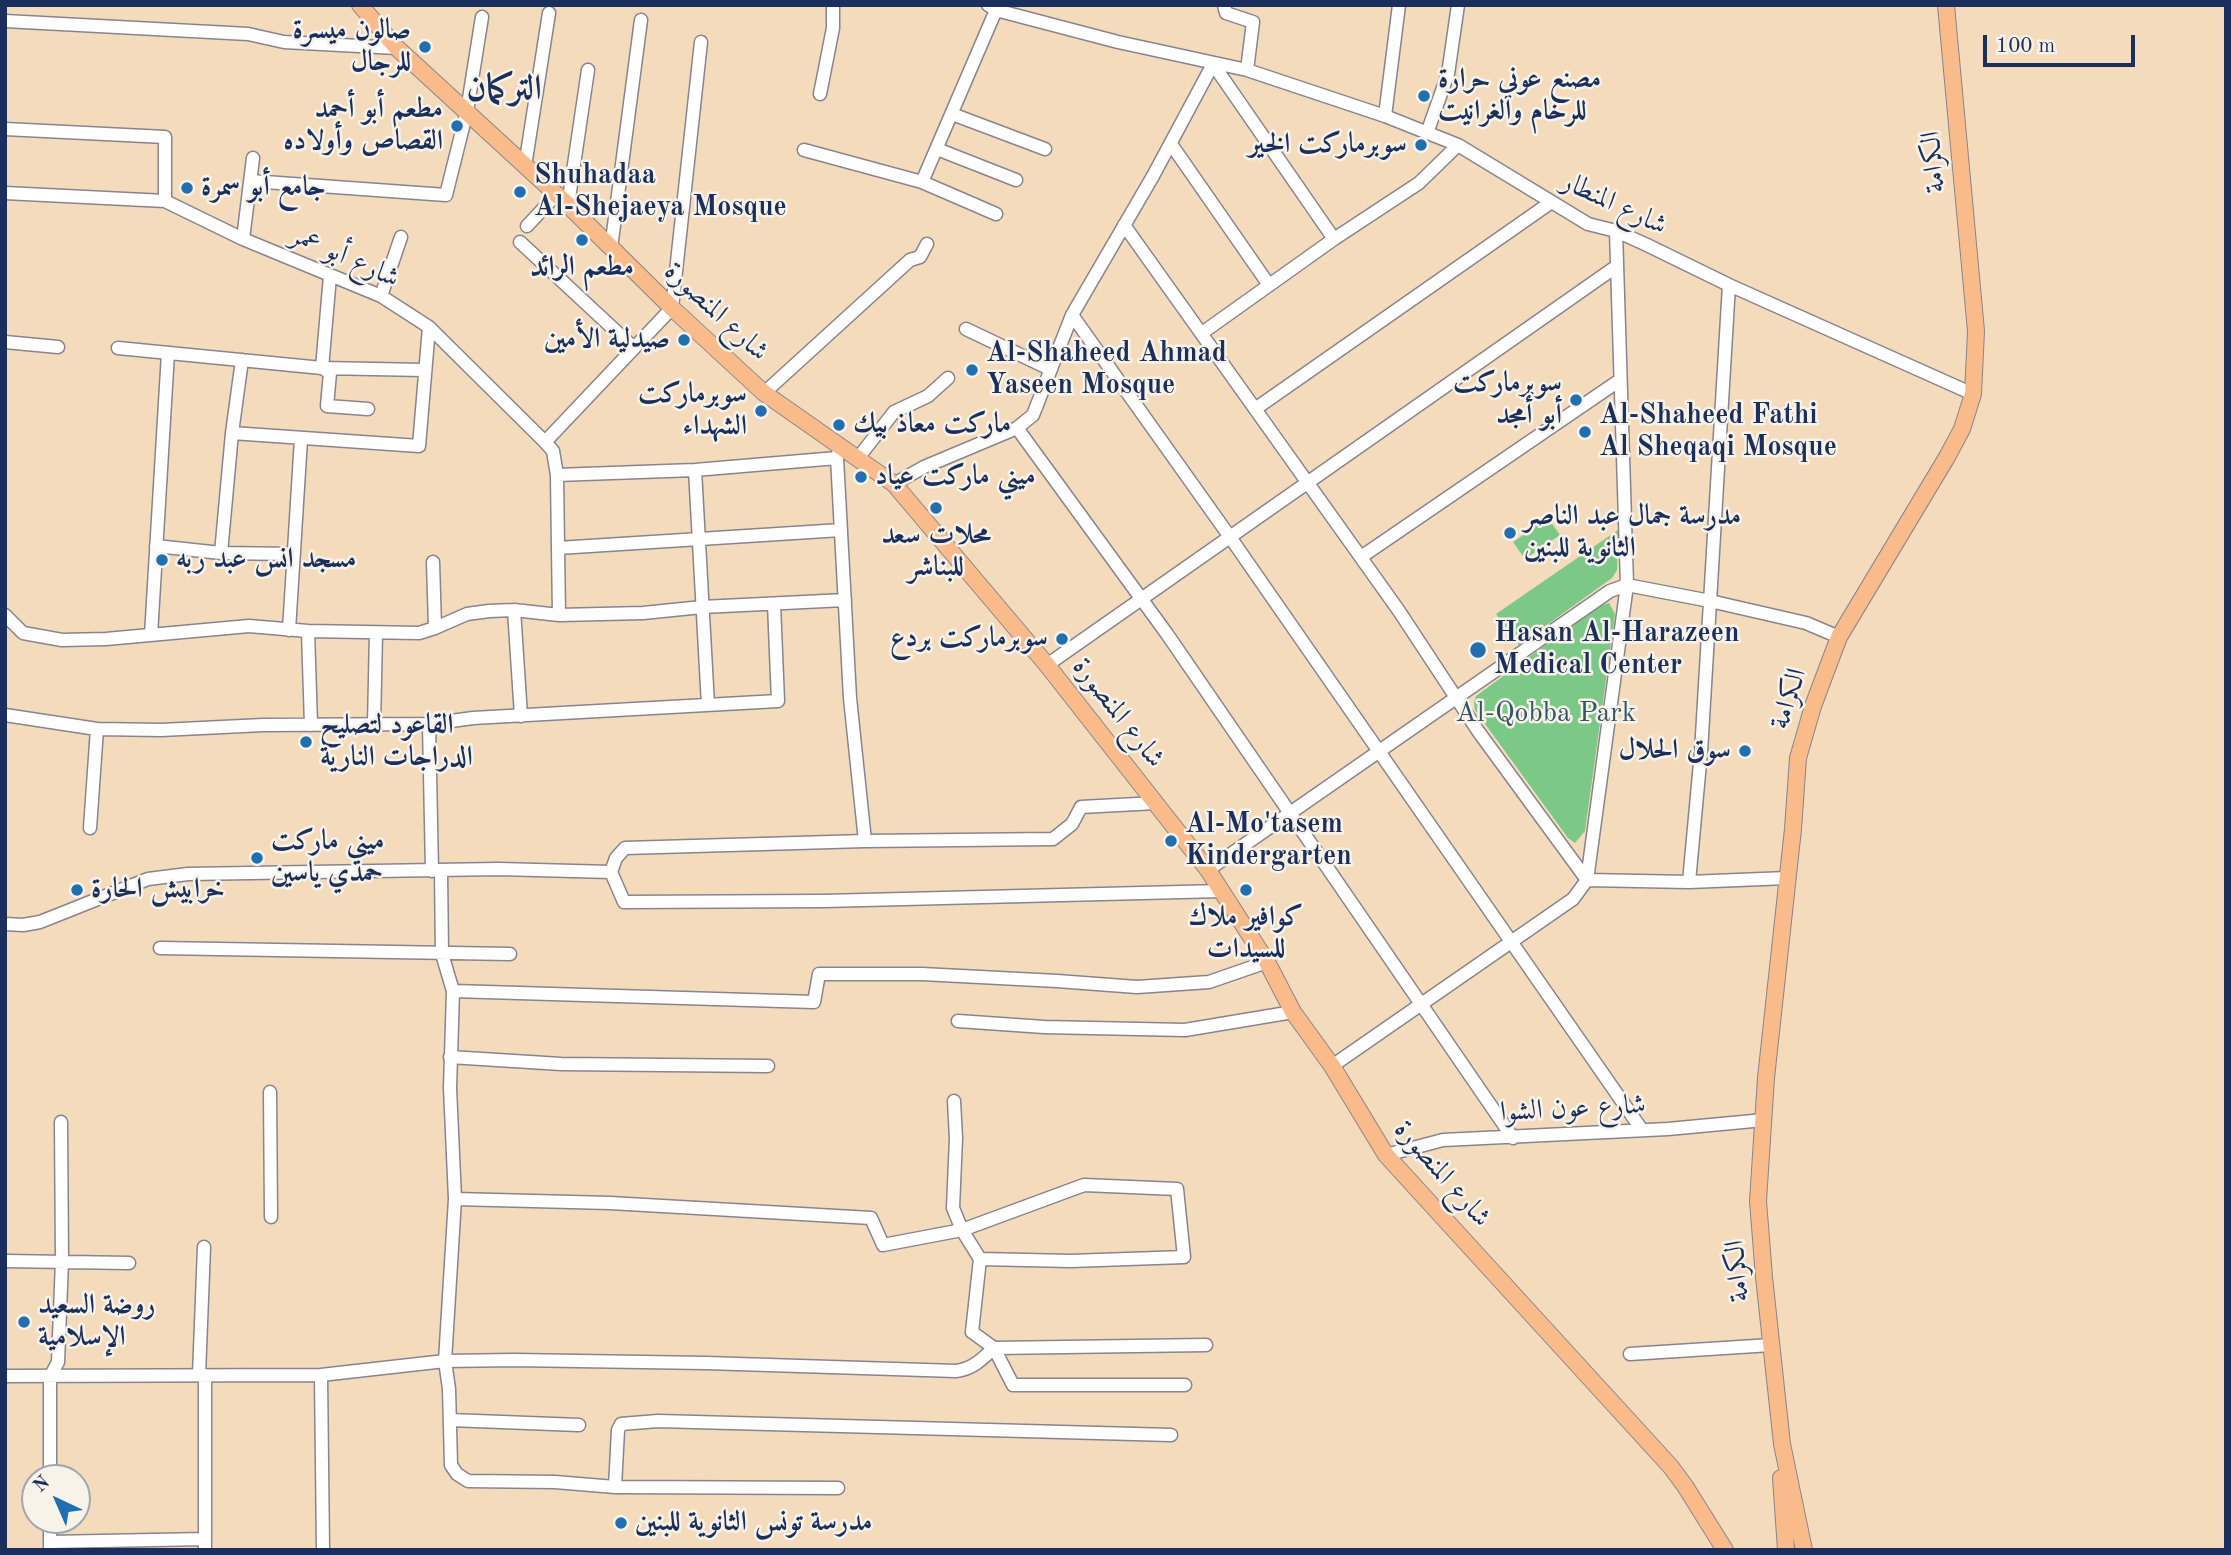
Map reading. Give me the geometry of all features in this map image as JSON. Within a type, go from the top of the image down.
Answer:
[{"type":"main road","name":"شارع المنصورة","points":[[360,5],[397,48],[562,200],[764,393],[839,452],[859,458],[894,484],[1047,665],[1208,870],[1267,962],[1293,1012],[1332,1066],[1386,1155],[1671,1467],[1725,1550]]},
{"type":"main road","name":"الكرامة","points":[[1804,1550],[1782,1444],[1758,1201],[1774,990],[1798,758],[1813,706],[1839,637],[1947,457],[1962,429],[1973,394],[1976,331],[1946,5]]},
{"type":"main road","name":"الكرامة","points":[[1782,1444],[1780,1468],[1786,1550]]},
{"type":"street","points":[[820,94],[833,28],[833,5]]},
{"type":"street","points":[[1224,5],[1226,13],[1253,22],[1247,70]]},
{"type":"street","points":[[1385,116],[1399,5]]},
{"type":"street","points":[[1427,133],[1448,74],[1458,5]]},
{"type":"street","points":[[922,182],[952,114],[992,8]]},
{"type":"street","name":"شارع المنطار","points":[[992,8],[1118,43],[1247,70],[1385,116],[1458,145],[1588,224],[1616,231],[1729,285],[1973,394]]},
{"type":"street","points":[[525,166],[549,13]]},
{"type":"street","points":[[251,181],[446,195],[467,111],[482,17]]},
{"type":"street","points":[[611,248],[641,20]]},
{"type":"street","points":[[5,21],[248,34],[284,42],[397,48]]},
{"type":"street","points":[[545,442],[672,308],[701,42]]},
{"type":"street","points":[[894,484],[924,467],[1017,428],[1032,415],[1072,315],[1171,144],[1213,64],[1334,239]]},
{"type":"street","points":[[527,226],[562,200],[588,70]]},
{"type":"street","points":[[952,114],[1045,149]]},
{"type":"street","points":[[5,129],[164,137],[165,201]]},
{"type":"street","points":[[1171,144],[1269,285]]},
{"type":"street","points":[[1202,333],[1334,239],[1419,183],[1458,145]]},
{"type":"street","points":[[937,149],[1016,180]]},
{"type":"street","points":[[804,150],[922,182],[996,214]]},
{"type":"street","points":[[243,239],[253,158]]},
{"type":"street","name":"شارع أبو عمر","points":[[5,193],[165,201],[243,239],[381,296],[429,327],[554,451],[557,475],[559,615]]},
{"type":"street","points":[[1255,409],[1550,203]]},
{"type":"street","points":[[1124,225],[1399,611],[1455,698],[1587,880]]},
{"type":"street","points":[[1332,1066],[1573,899],[1587,880],[1626,585],[1627,536],[1616,231]]},
{"type":"street","points":[[381,296],[401,237]]},
{"type":"street","points":[[520,242],[634,348]]},
{"type":"street","points":[[764,393],[910,260],[920,257],[927,244]]},
{"type":"street","points":[[1047,665],[1617,266]]},
{"type":"street","points":[[322,368],[330,275]]},
{"type":"street","points":[[1689,882],[1701,752],[1729,285]]},
{"type":"street","points":[[1072,315],[1230,537],[1642,1130]]},
{"type":"street","points":[[232,433],[419,446],[429,327]]},
{"type":"street","points":[[966,328],[1050,369]]},
{"type":"street","points":[[5,342],[58,347]]},
{"type":"street","points":[[118,348],[322,368],[424,370]]},
{"type":"street","points":[[152,635],[168,353]]},
{"type":"street","points":[[222,553],[232,433],[242,360]]},
{"type":"street","points":[[322,368],[330,373],[327,406],[368,409]]},
{"type":"street","points":[[859,458],[894,412],[928,396],[948,378]]},
{"type":"street","points":[[1361,557],[1620,380]]},
{"type":"street","points":[[1017,428],[1140,599],[1513,1138]]},
{"type":"street","points":[[289,629],[301,439]]},
{"type":"street","points":[[557,475],[695,470],[839,452],[850,698],[865,841]]},
{"type":"street","points":[[695,470],[708,705]]},
{"type":"street","points":[[558,548],[841,530]]},
{"type":"street","points":[[156,546],[222,553],[293,554]]},
{"type":"street","points":[[433,562],[435,628]]},
{"type":"street","points":[[1208,870],[1609,591],[1626,585],[1710,601],[1806,623],[1839,637]]},
{"type":"street","points":[[5,615],[23,633],[62,640],[249,626],[309,631],[419,633],[467,614],[514,610],[559,615],[643,613],[702,607],[845,600]]},
{"type":"street","points":[[5,715],[97,729],[374,725],[429,724],[473,718],[778,701],[774,604]]},
{"type":"street","points":[[514,610],[521,716]]},
{"type":"street","points":[[309,631],[311,725]]},
{"type":"street","points":[[374,725],[376,633]]},
{"type":"street","points":[[429,724],[442,954],[453,991],[450,1058],[455,1199],[444,1361],[451,1465],[457,1474],[468,1481],[555,1482],[615,1487],[838,1488]]},
{"type":"street","points":[[90,828],[97,729]]},
{"type":"street","points":[[1156,803],[1081,807],[1072,824],[1053,839],[625,848],[616,858],[611,872],[624,902],[824,901],[1221,891]]},
{"type":"street","points":[[5,924],[40,922],[148,879],[167,875],[499,869],[611,872]]},
{"type":"street","points":[[1587,880],[1689,882],[1787,878]]},
{"type":"street","points":[[160,948],[510,954]]},
{"type":"street","points":[[453,991],[814,1002],[819,974],[922,974],[1137,987],[1209,982],[1267,962]]},
{"type":"street","points":[[958,1021],[1044,1027],[1185,1030],[1293,1012]]},
{"type":"street","points":[[450,1058],[561,1063],[768,1066]]},
{"type":"street","points":[[270,1092],[271,1217]]},
{"type":"street","points":[[954,1101],[956,1138],[953,1208],[962,1230],[980,1259],[972,1332],[994,1348],[1013,1385],[1185,1385]]},
{"type":"street","name":"شارع عون الشوا","points":[[1386,1155],[1443,1140],[1642,1130],[1764,1120]]},
{"type":"street","points":[[50,1464],[50,1377],[58,1362],[62,1261],[61,1122]]},
{"type":"street","points":[[455,1199],[610,1203],[872,1218],[883,1245],[962,1230],[1084,1185],[1177,1189],[1184,1258],[1071,1261],[980,1259]]},
{"type":"street","points":[[50,1546],[205,1544],[202,1375],[204,1247]]},
{"type":"street","points":[[5,1261],[130,1264]]},
{"type":"street","points":[[5,1377],[321,1375],[444,1361],[706,1363],[956,1371],[975,1365],[994,1348],[1206,1345]]},
{"type":"street","points":[[1630,1354],[1771,1345]]},
{"type":"street","points":[[321,1375],[323,1550]]},
{"type":"street","points":[[450,1420],[579,1425]]},
{"type":"street","points":[[615,1487],[618,1430],[621,1424],[629,1423],[658,1421],[1171,1435]]},
{"type":"green space","points":[[1548,518],[1560,535],[1525,559],[1513,542]]},
{"type":"green space","points":[[1618,530],[1617,570],[1612,578],[1519,645],[1496,614]]},
{"type":"green space","name":"Al-Qobba Park","points":[[1609,603],[1615,614],[1585,831],[1575,843],[1568,838],[1475,710],[1474,703],[1476,696],[1599,606]]},
{"type":"place","name":"صالون ميسرة للرجال","points":[[425,47]]},
{"type":"place","name":"مصنع عوني حرارة للرخام والغرانيت","points":[[1424,96]]},
{"type":"place","name":"مطعم أبو أحمد القصاص وأولاده","points":[[457,126]]},
{"type":"place","name":"سوبرماركت الخير","points":[[1421,145]]},
{"type":"place","name":"جامع أبو سمرة","points":[[187,188]]},
{"type":"place","name":"Shuhadaa Al-Shejaeya Mosque","points":[[520,192]]},
{"type":"place","name":"مطعم الرائد","points":[[582,240]]},
{"type":"place","name":"صيدلية الأمين","points":[[684,340]]},
{"type":"place","name":"Al-Shaheed Ahmad Yaseen Mosque","points":[[972,370]]},
{"type":"place","name":"سوبرماركت أبو أمجد","points":[[1576,400]]},
{"type":"place","name":"سوبرماركت الشهداء","points":[[761,411]]},
{"type":"place","name":"ماركت معاذ بيك","points":[[839,425]]},
{"type":"place","name":"Al-Shaheed Fathi Al Sheqaqi Mosque","points":[[1585,432]]},
{"type":"place","name":"ميني ماركت عياد","points":[[861,477]]},
{"type":"place","name":"محلات سعد للبناشر","points":[[936,508]]},
{"type":"place","name":"مدرسة جمال عبد الناصر الثانوية للبنين","points":[[1510,533]]},
{"type":"place","name":"مسجد انس عبد ربه","points":[[162,560]]},
{"type":"place","name":"سوبرماركت بردع","points":[[1062,639]]},
{"type":"place","name":"Hasan Al-Harazeen Medical Center","points":[[1478,650]]},
{"type":"place","name":"القاعود لتصليح الدراجات النارية","points":[[306,742]]},
{"type":"place","name":"سوق الحلال","points":[[1745,751]]},
{"type":"place","name":"Al-Mo'tasem Kindergarten","points":[[1171,841]]},
{"type":"place","name":"ميني ماركت حمدي ياسين","points":[[257,858]]},
{"type":"place","name":"خرابيش الحارة","points":[[77,890]]},
{"type":"place","name":"كوافير ملاك للسيدات","points":[[1246,890]]},
{"type":"place","name":"روضة السعيد الإسلامية","points":[[24,1322]]},
{"type":"place","name":"مدرسة تونس الثانوية للبنين","points":[[621,1523]]},
{"type":"district","name":"التركمان","points":[[504,90]]}]
